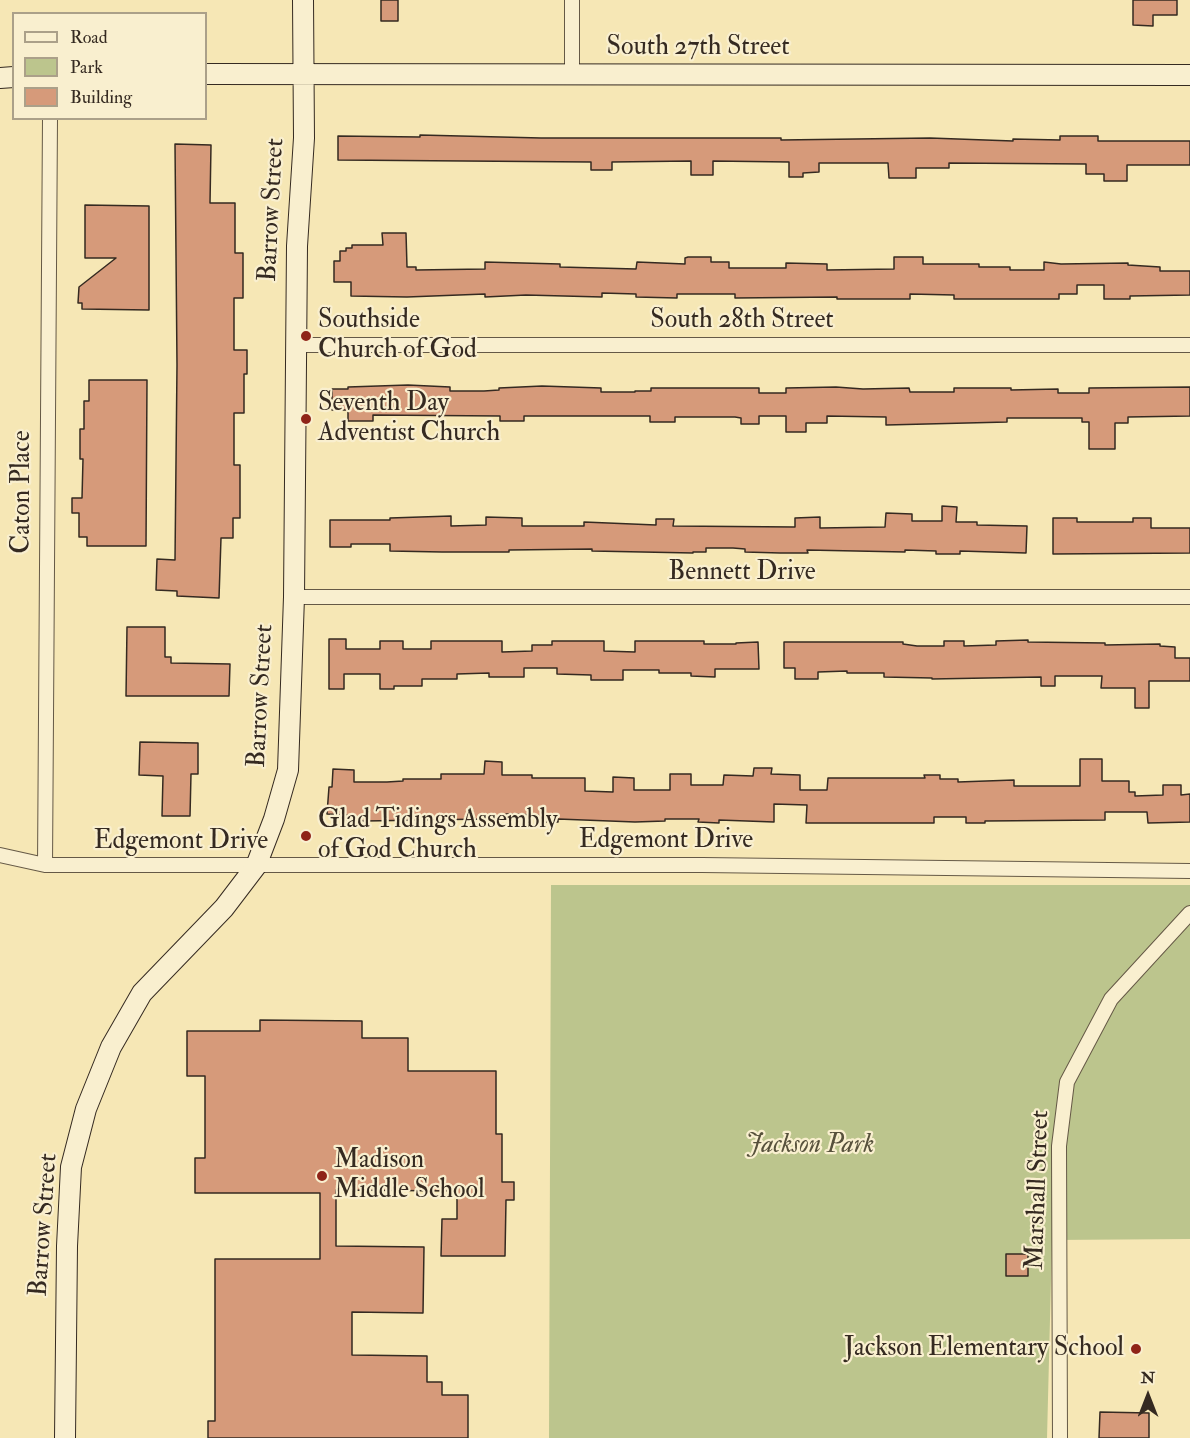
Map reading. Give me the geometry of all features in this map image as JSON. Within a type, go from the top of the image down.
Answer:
[{"type":"street","name":"Barrow Street","points":[[65,1438],[67,1246],[71,1167],[86,1109],[111,1047],[142,993],[224,908],[256,866],[274,819],[288,770],[294,597],[297,246],[303,138],[303,0]]},
{"type":"street","points":[[572,0],[572,75]]},
{"type":"street","name":"South 27th Street","points":[[207,74],[1190,75]]},
{"type":"street","name":"Caton Place","points":[[45,865],[50,120]]},
{"type":"street","name":"South 28th Street","points":[[295,345],[1190,345]]},
{"type":"street","name":"Bennett Drive","points":[[294,597],[1190,597]]},
{"type":"street","name":"Edgemont Drive","points":[[0,855],[45,865],[702,865],[1190,871]]},
{"type":"street","name":"Marshall Street","points":[[1060,1438],[1059,1146],[1067,1082],[1111,999],[1190,913]]},
{"type":"green space","name":"Jackson Park","points":[[551,885],[1190,885],[1190,1239],[1052,1240],[1047,1438],[549,1438]]},
{"type":"building","points":[[381,0],[398,0],[398,21],[381,21]]},
{"type":"building","points":[[1133,0],[1177,0],[1177,15],[1153,15],[1153,26],[1133,25]]},
{"type":"building","points":[[420,135],[541,138],[781,138],[781,140],[930,138],[1013,141],[1013,139],[1060,140],[1060,136],[1098,136],[1098,141],[1190,141],[1190,165],[1127,165],[1127,181],[1104,181],[1104,174],[1086,174],[1086,164],[949,163],[949,168],[916,168],[916,178],[889,178],[888,163],[819,163],[819,172],[803,173],[803,177],[789,177],[789,162],[713,161],[713,175],[691,175],[691,161],[612,162],[612,170],[591,170],[591,162],[338,160],[338,136],[420,137]]},
{"type":"building","points":[[175,144],[211,145],[210,203],[235,203],[235,253],[243,253],[243,298],[234,298],[234,350],[247,350],[247,374],[244,374],[244,413],[234,413],[234,465],[240,465],[240,518],[233,518],[233,538],[221,538],[219,598],[177,596],[177,591],[156,590],[157,559],[175,560],[177,365]]},
{"type":"building","points":[[85,205],[149,206],[149,310],[82,309],[82,303],[78,303],[79,287],[116,258],[85,258]]},
{"type":"building","points":[[382,233],[406,233],[407,267],[416,267],[416,270],[485,269],[485,262],[636,269],[637,262],[685,264],[685,258],[688,257],[711,257],[711,262],[729,262],[729,268],[786,268],[786,263],[827,264],[827,270],[894,269],[894,257],[923,257],[923,264],[979,264],[979,267],[1010,267],[1010,270],[1044,270],[1044,262],[1128,263],[1128,265],[1160,267],[1160,271],[1190,271],[1190,295],[1104,299],[1104,285],[1077,285],[1077,294],[1059,294],[1059,299],[954,299],[954,295],[910,294],[910,299],[735,298],[735,294],[677,294],[677,298],[602,293],[602,297],[526,295],[485,297],[485,294],[407,297],[351,296],[351,282],[334,282],[334,261],[340,261],[340,251],[352,248],[352,245],[383,245]]},
{"type":"building","points":[[89,380],[147,380],[146,546],[87,546],[87,537],[79,537],[79,513],[72,513],[72,498],[82,498],[83,459],[80,459],[80,429],[84,429],[84,401],[89,401]]},
{"type":"building","points":[[408,385],[450,387],[450,391],[484,391],[542,386],[601,388],[601,392],[651,391],[651,388],[759,388],[759,393],[786,393],[786,388],[836,387],[909,388],[910,392],[954,392],[954,388],[1058,389],[1058,393],[1089,393],[1089,388],[1190,387],[1190,416],[1128,417],[1128,423],[1115,423],[1115,449],[1089,449],[1089,422],[1082,422],[1082,418],[1007,418],[1007,422],[886,425],[886,417],[827,416],[827,423],[806,423],[806,432],[786,432],[786,416],[759,416],[759,424],[741,424],[741,418],[735,417],[675,417],[675,422],[650,422],[650,416],[524,416],[524,421],[500,421],[500,416],[373,415],[373,421],[348,421],[348,410],[332,410],[332,389]]},
{"type":"building","points":[[942,506],[957,507],[956,522],[977,522],[977,525],[1027,526],[1026,553],[960,551],[960,554],[936,554],[936,551],[905,550],[905,552],[807,550],[808,553],[780,553],[745,552],[745,549],[733,548],[706,548],[706,552],[693,553],[592,551],[592,549],[442,552],[390,551],[390,544],[351,544],[351,547],[330,547],[330,520],[390,520],[390,518],[451,516],[451,526],[486,525],[486,517],[522,518],[522,526],[584,526],[584,522],[656,525],[656,519],[674,519],[673,526],[795,527],[795,518],[820,517],[820,528],[885,527],[886,513],[912,514],[912,521],[942,521]]},
{"type":"building","points":[[1053,518],[1077,518],[1077,522],[1133,522],[1133,518],[1151,518],[1151,528],[1190,528],[1190,553],[1053,554]]},
{"type":"building","points":[[127,627],[165,627],[165,657],[171,657],[171,663],[230,664],[229,696],[126,696]]},
{"type":"building","points":[[329,639],[346,639],[346,649],[380,649],[380,641],[403,641],[403,649],[431,649],[431,641],[502,641],[502,652],[532,651],[532,645],[552,645],[552,641],[604,641],[604,651],[635,652],[635,641],[704,641],[704,644],[758,642],[759,669],[715,669],[715,677],[691,676],[691,673],[659,673],[659,670],[623,670],[623,680],[591,680],[591,675],[557,674],[557,668],[524,668],[524,677],[489,677],[489,673],[457,674],[457,679],[422,679],[422,686],[394,686],[394,689],[380,689],[380,674],[344,674],[344,689],[329,689]]},
{"type":"building","points":[[1028,640],[1028,642],[1105,643],[1105,645],[1160,644],[1160,646],[1175,647],[1175,658],[1190,658],[1190,681],[1149,681],[1149,708],[1135,708],[1135,688],[1101,688],[1102,676],[1055,676],[1055,686],[1041,686],[1041,677],[932,679],[884,677],[884,673],[847,673],[847,671],[818,672],[818,679],[795,679],[795,668],[784,668],[784,642],[903,642],[903,644],[917,646],[944,646],[944,641],[964,641],[964,646],[996,645],[996,641]]},
{"type":"building","points":[[140,742],[198,743],[198,774],[191,774],[190,816],[162,816],[163,776],[139,775]]},
{"type":"building","points":[[1080,759],[1102,759],[1102,781],[1129,781],[1129,792],[1135,792],[1135,796],[1163,795],[1163,785],[1181,785],[1181,795],[1190,794],[1190,822],[1148,823],[1147,812],[1105,812],[1105,820],[966,823],[966,817],[934,817],[934,823],[806,823],[807,805],[774,804],[774,822],[719,820],[719,823],[698,822],[699,819],[635,822],[558,819],[558,822],[538,822],[538,815],[506,814],[506,821],[483,819],[365,821],[347,820],[347,815],[327,814],[333,769],[354,770],[354,782],[387,782],[403,781],[403,779],[441,779],[441,774],[484,774],[485,761],[502,762],[502,775],[532,775],[532,778],[585,778],[585,791],[613,792],[613,777],[634,778],[634,790],[670,790],[670,774],[691,774],[691,785],[723,785],[724,775],[753,776],[754,768],[772,768],[771,774],[800,775],[800,790],[827,790],[828,778],[925,778],[924,775],[940,775],[940,779],[958,779],[958,782],[1014,780],[1014,786],[1080,786]]},
{"type":"building","points":[[260,1020],[362,1021],[362,1038],[408,1038],[408,1071],[496,1071],[496,1134],[502,1134],[502,1182],[514,1182],[514,1200],[506,1200],[505,1256],[441,1256],[442,1219],[457,1219],[457,1191],[336,1190],[336,1246],[424,1247],[423,1313],[352,1312],[352,1355],[427,1356],[427,1382],[442,1382],[442,1395],[468,1395],[468,1438],[208,1438],[208,1421],[215,1421],[215,1259],[320,1259],[320,1193],[195,1193],[195,1158],[205,1158],[205,1076],[187,1076],[187,1031],[260,1031]]},
{"type":"building","points":[[1006,1254],[1028,1254],[1028,1276],[1006,1276]]},
{"type":"building","points":[[1100,1412],[1149,1413],[1149,1438],[1099,1438]]},
{"type":"place","name":"Southside Church of God","points":[[306,336]]},
{"type":"place","name":"Seventh Day Adventist Church","points":[[306,419]]},
{"type":"place","name":"Glad Tidings Assembly of God Church","points":[[306,836]]},
{"type":"place","name":"Madison Middle School","points":[[322,1176]]},
{"type":"place","name":"Jackson Elementary School","points":[[1136,1349]]}]
